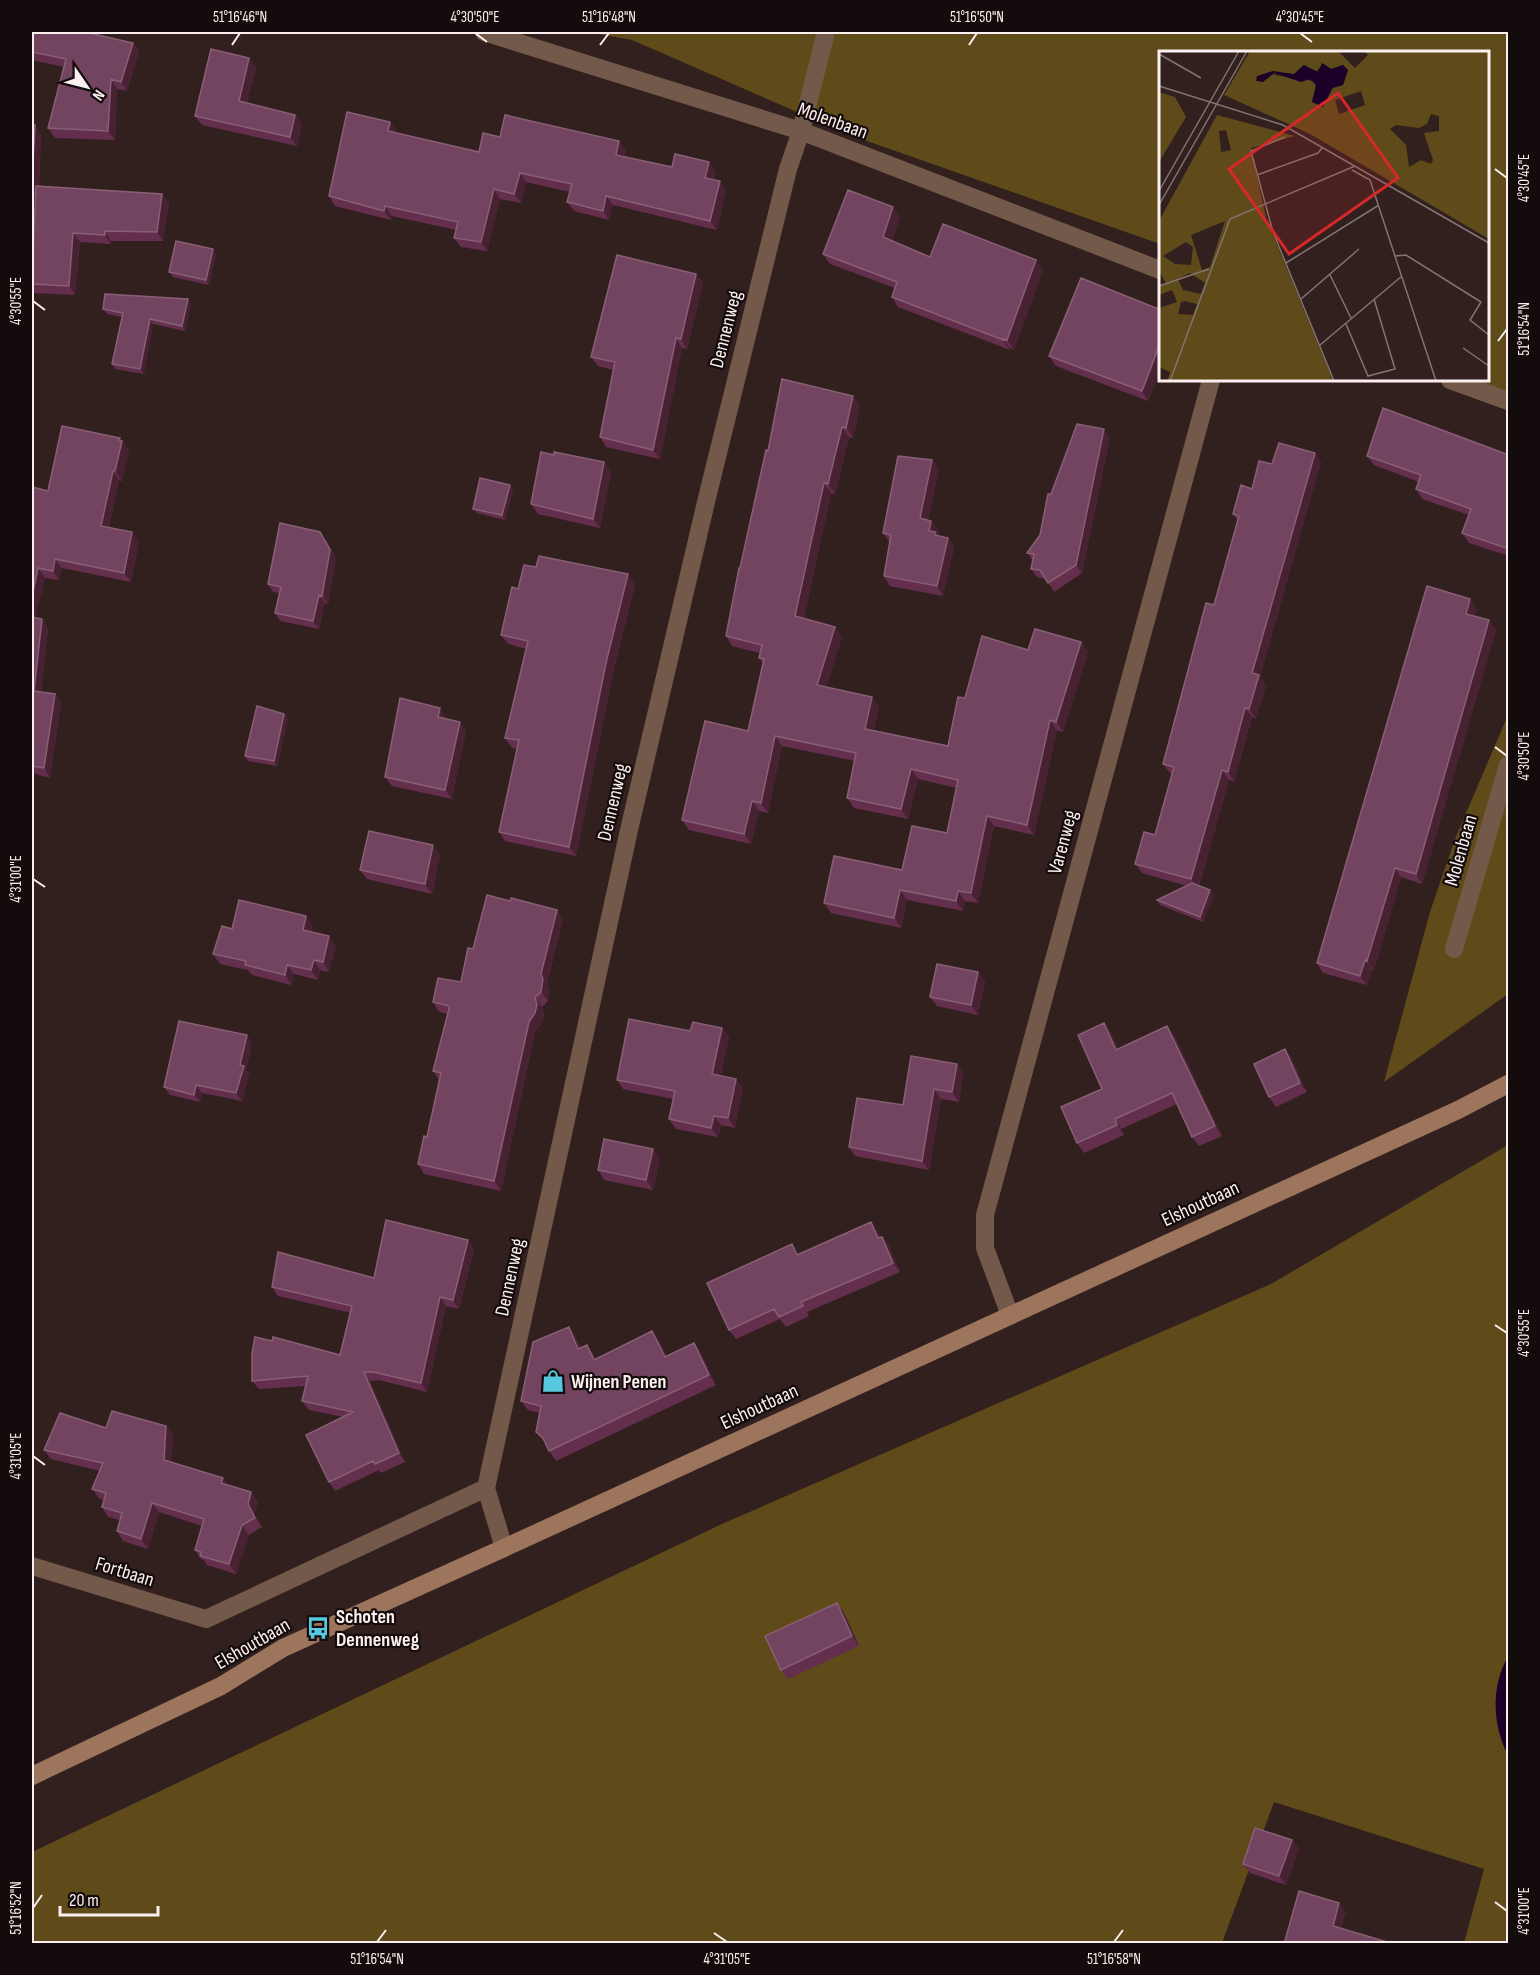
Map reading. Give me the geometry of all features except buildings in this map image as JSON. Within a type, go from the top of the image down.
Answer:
[{"type":"main road","name":"Elshoutbaan","points":[[32,1776],[221,1686],[283,1648],[1437,1120],[1509,1084]]},
{"type":"street","name":"Molenbaan","points":[[484,32],[801,131],[1159,269]]},
{"type":"street","name":"Dennenweg","points":[[486,1488],[634,808],[788,168],[801,131],[826,32]]},
{"type":"street","name":"Varenweg","points":[[1010,1315],[985,1248],[985,1215],[1211,381]]},
{"type":"street","points":[[1453,381],[1509,401]]},
{"type":"street","name":"Molenbaan","points":[[1454,949],[1509,765]]},
{"type":"street","points":[[486,1488],[504,1548]]},
{"type":"street","name":"Fortbaan","points":[[32,1566],[206,1619],[486,1488]]},
{"type":"shaded area","points":[[587,32],[1508,32],[1508,396],[1475,381],[1489,381],[1489,51],[1159,51],[1159,244],[850,135],[632,40]]},
{"type":"shaded area","points":[[1508,715],[1508,994],[1384,1082],[1430,912],[1455,839]]},
{"type":"shaded area","points":[[1508,1145],[1508,1657],[1499,1680],[1496,1705],[1499,1731],[1508,1755],[1508,1943],[1464,1943],[1484,1869],[1274,1802],[1222,1943],[32,1944],[32,1852],[722,1524],[1271,1284]]},
{"type":"shaded area","points":[[1508,1657],[1508,1755],[1496,1718],[1496,1693],[1502,1668]]},
{"type":"place","name":"Wijnen Penen","points":[[553,1381]]},
{"type":"place","name":"Schoten Dennenweg","points":[[318,1628]]}]
